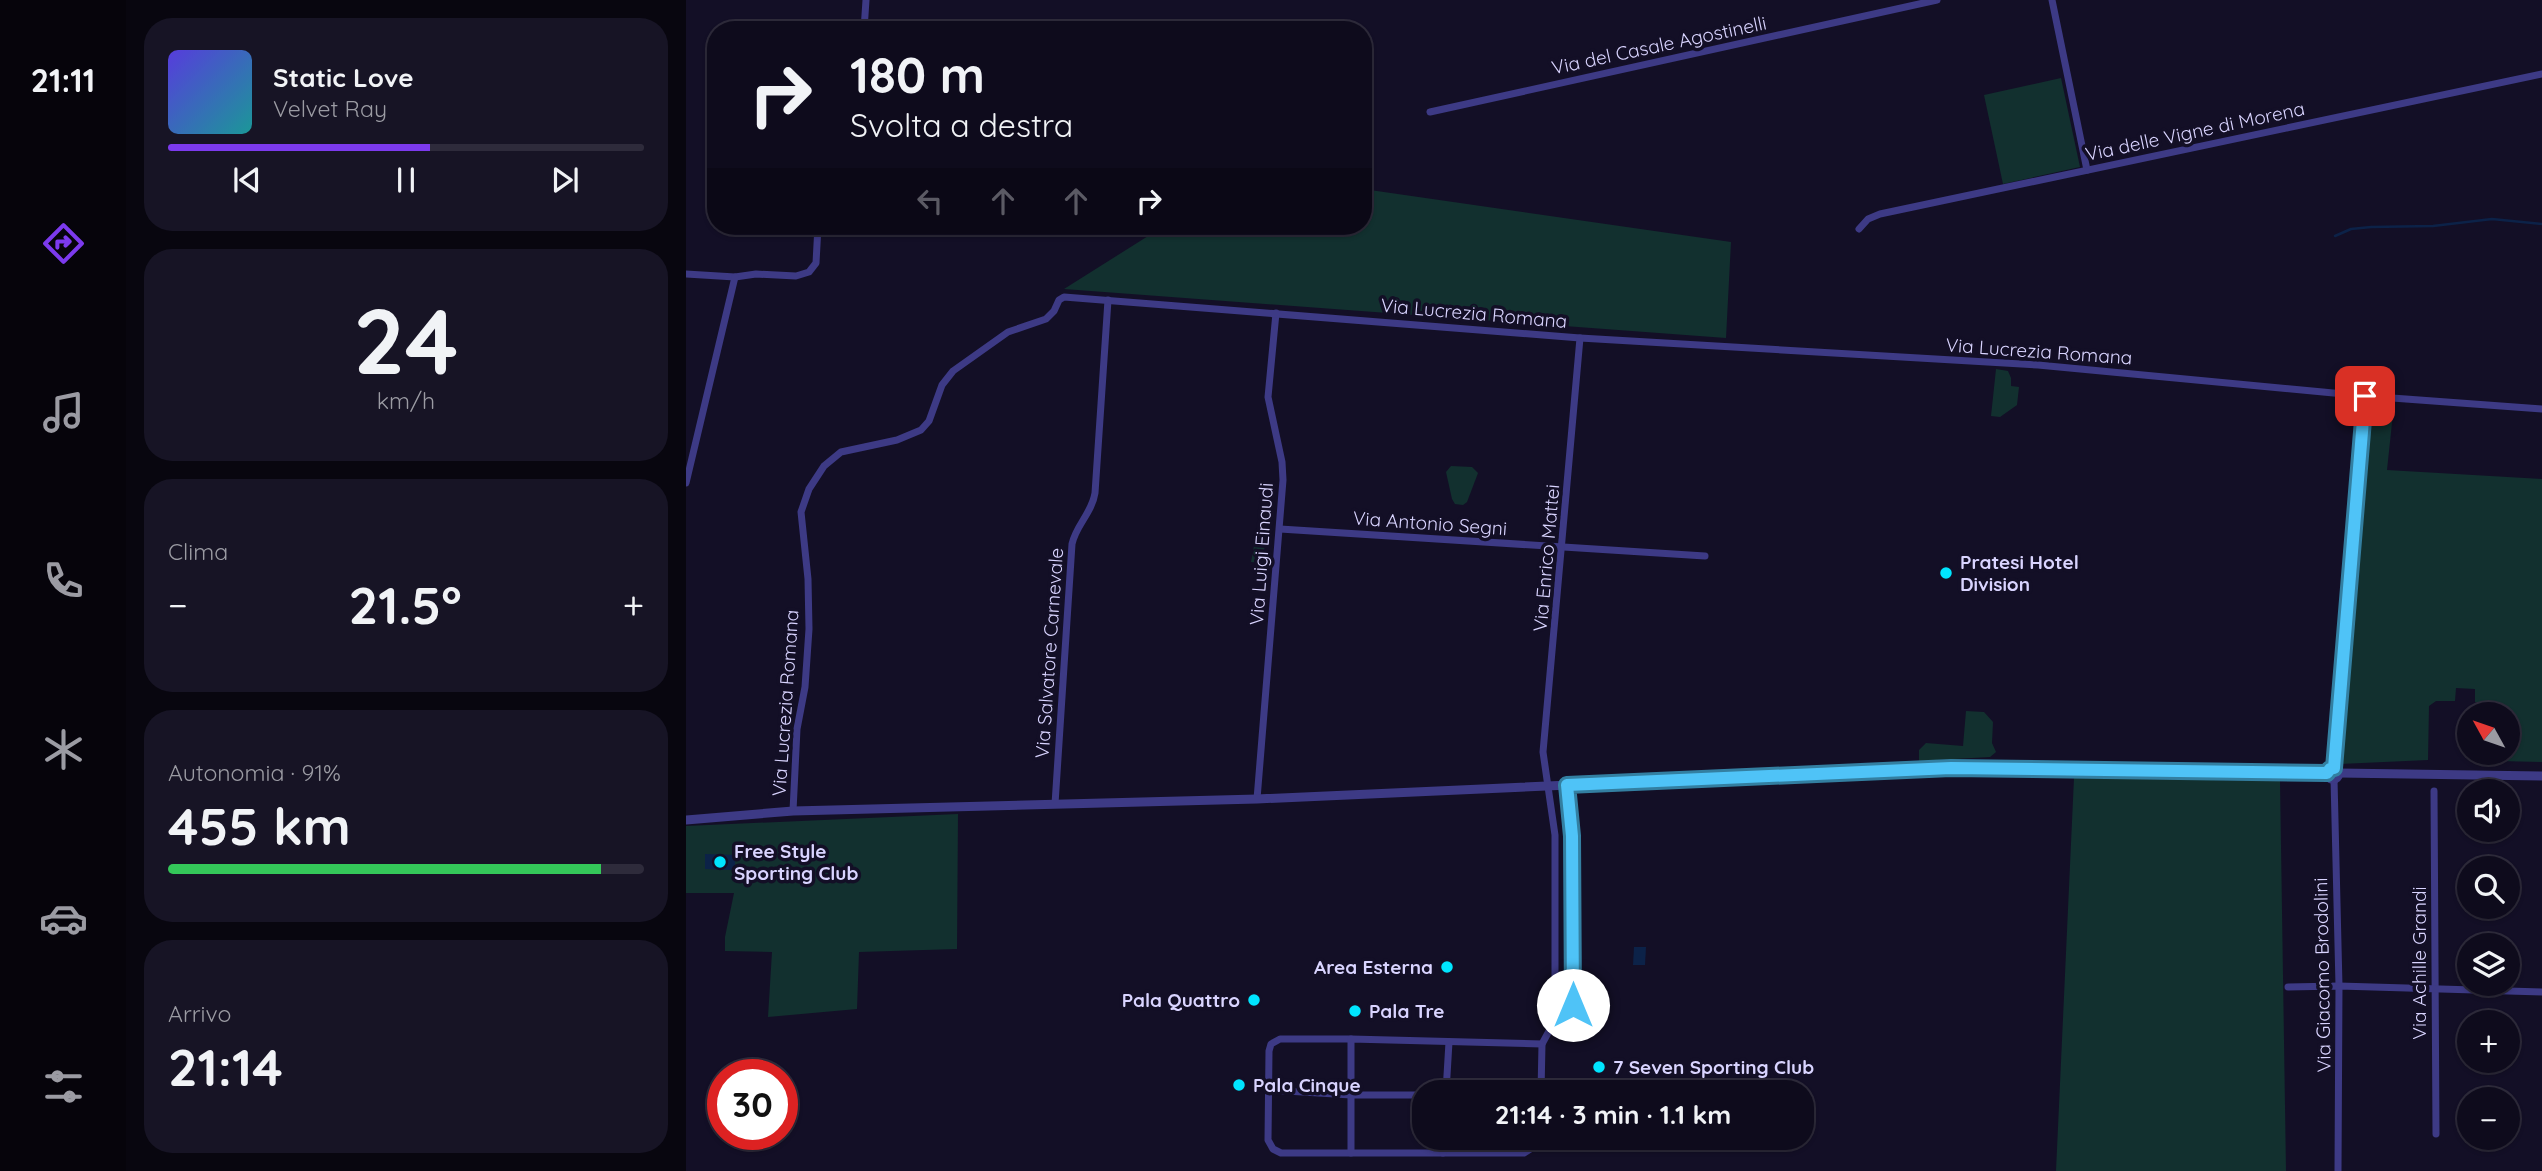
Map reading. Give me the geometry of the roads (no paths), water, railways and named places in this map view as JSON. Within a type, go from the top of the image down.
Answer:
[{"type":"street","points":[[865,21],[866,0]]},
{"type":"street","name":"Via del Casale Agostinelli","points":[[1430,112],[1937,0]]},
{"type":"street","points":[[2052,0],[2087,170]]},
{"type":"street","name":"Via delle Vigne di Morena","points":[[1859,229],[1868,219],[1877,215],[2542,74]]},
{"type":"street","points":[[686,274],[735,277],[756,274],[801,275],[814,267],[818,235]]},
{"type":"street","points":[[686,483],[735,277]]},
{"type":"street","name":"Via Lucrezia Romana","points":[[793,811],[797,729],[805,687],[808,637],[808,585],[801,512],[817,475],[841,452],[894,441],[921,430],[929,421],[941,388],[950,374],[1012,330],[1046,319],[1062,298],[1580,338],[2038,365],[2365,396],[2542,409]]},
{"type":"street","name":"Via Salvatore Carnevale","points":[[1055,804],[1072,544],[1076,529],[1089,512],[1095,497],[1108,300]]},
{"type":"street","name":"Via Luigi Einaudi","points":[[1258,799],[1283,471],[1268,394],[1276,313]]},
{"type":"street","name":"Via Enrico Mattei","points":[[1555,1020],[1555,835],[1544,752],[1580,338]]},
{"type":"street","name":"Via Giacomo Brodolini","points":[[2338,1171],[2339,986],[2333,773],[2365,396]]},
{"type":"street","name":"Via Antonio Segni","points":[[1280,529],[1705,556]]},
{"type":"street","points":[[686,820],[793,811],[1258,799],[1546,783],[1567,785],[1951,768],[2542,776]]},
{"type":"street","points":[[1541,1080],[1542,1044],[1555,1020],[1574,1020],[1572,836],[1567,785]]},
{"type":"street","name":"Via Achille Grandi","points":[[2434,791],[2436,1134]]},
{"type":"street","points":[[2288,987],[2542,992]]},
{"type":"street","points":[[1529,1150],[1524,1153],[1283,1153],[1273,1149],[1268,1142],[1269,1049],[1275,1041],[1351,1039],[1542,1044]]},
{"type":"street","points":[[1351,1039],[1351,1153]]},
{"type":"street","points":[[1447,1080],[1449,1042]]},
{"type":"street","points":[[1269,1090],[1351,1095],[1412,1095]]},
{"type":"water","name":"Free Style Sporting Club","points":[[705,854],[735,855],[735,870],[705,869]]},
{"type":"water","points":[[1634,947],[1646,947],[1645,965],[1633,965]]},
{"type":"waterway","points":[[2335,236],[2351,229],[2433,226],[2492,219],[2542,224]]},
{"type":"place","name":"Pratesi Hotel Division","points":[[1946,573]]},
{"type":"place","name":"Free Style Sporting Club","points":[[720,862]]},
{"type":"place","name":"Area Esterna","points":[[1447,967]]},
{"type":"place","name":"Pala Quattro","points":[[1254,1000]]},
{"type":"place","name":"Pala Tre","points":[[1355,1011]]},
{"type":"place","name":"7 Seven Sporting Club","points":[[1599,1067]]},
{"type":"place","name":"Pala Cinque","points":[[1239,1085]]}]
